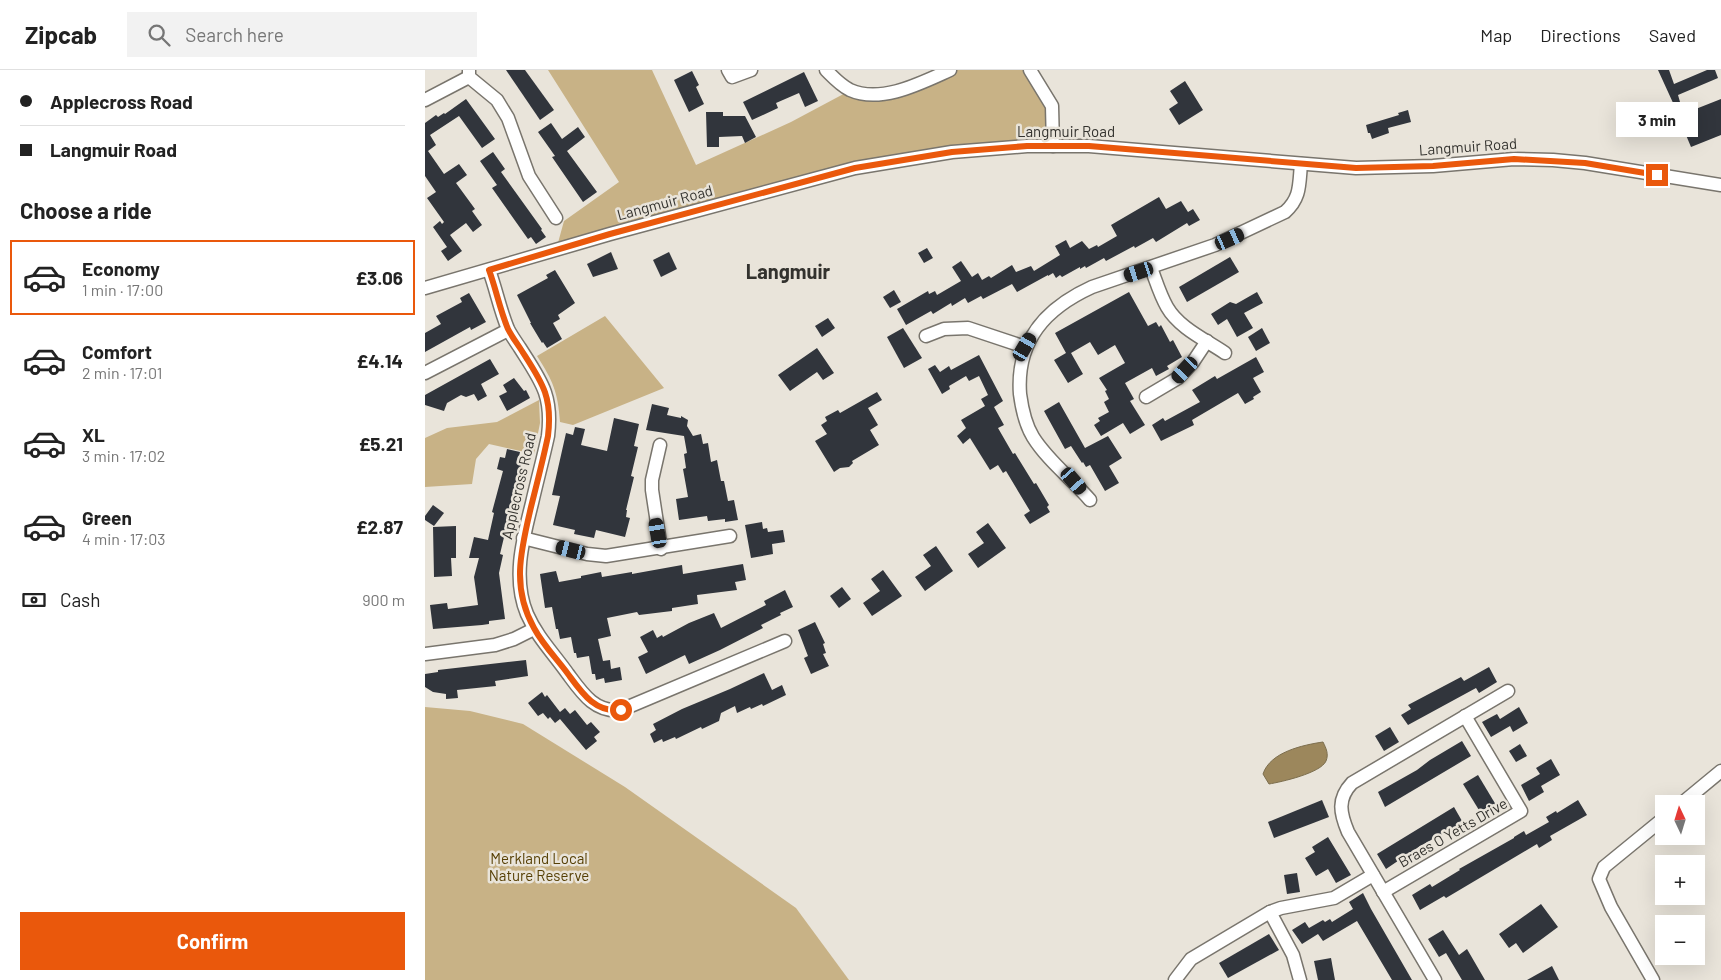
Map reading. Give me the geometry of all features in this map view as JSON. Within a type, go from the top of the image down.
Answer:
[{"type":"street","points":[[728,70],[732,77],[751,70]]},
{"type":"street","points":[[826,70],[841,85],[851,90],[872,95],[908,88],[950,70]]},
{"type":"street","points":[[1030,70],[1052,106],[1053,146]]},
{"type":"street","points":[[425,100],[469,74],[497,100],[508,118],[529,176],[556,218]]},
{"type":"street","name":"Langmuir Road","points":[[425,288],[610,234],[855,168],[952,152],[1027,146],[1123,148],[1356,168],[1433,166],[1514,159],[1553,160],[1585,163],[1721,185]]},
{"type":"street","points":[[1090,500],[1074,481],[1042,450],[1026,421],[1021,407],[1020,386],[1025,347],[1041,322],[1064,302],[1091,287],[1215,245],[1285,212],[1292,206],[1297,196],[1301,164]]},
{"type":"street","points":[[1151,268],[1167,308],[1185,326],[1225,353]]},
{"type":"street","name":"Applecross Road","points":[[489,270],[508,330],[546,390],[550,420],[548,436],[523,538],[520,558],[522,600],[534,629],[581,692],[595,705],[612,711],[634,705],[785,641]]},
{"type":"street","points":[[926,336],[944,329],[968,328],[1025,347]]},
{"type":"street","points":[[425,373],[508,330]]},
{"type":"street","points":[[1146,397],[1178,378],[1193,362],[1207,341]]},
{"type":"street","points":[[660,446],[652,480],[652,490],[661,549]]},
{"type":"street","points":[[523,538],[587,554],[606,556],[661,549],[730,536]]},
{"type":"street","points":[[425,654],[495,645],[514,639],[534,629]]},
{"type":"street","points":[[1435,980],[1344,822],[1340,806],[1346,790],[1352,783],[1509,691]]},
{"type":"street","name":"Braes O Yetts Drive","points":[[1383,892],[1521,811],[1465,716]]},
{"type":"street","points":[[1692,795],[1721,771]]},
{"type":"street","points":[[1653,980],[1611,907],[1599,879],[1604,867],[1655,825]]},
{"type":"street","points":[[1175,980],[1191,959],[1270,912],[1281,908],[1334,898],[1373,875]]},
{"type":"street","points":[[1270,912],[1293,955],[1299,980]]},
{"type":"green space","points":[[548,70],[652,70],[696,165],[791,122],[851,90],[872,95],[950,70],[1030,70],[1052,106],[1053,146],[888,162],[556,250],[564,221],[619,182]]},
{"type":"green space","points":[[605,316],[664,388],[573,425],[560,422],[554,387],[537,356]]},
{"type":"green space","points":[[539,400],[540,423],[534,454],[489,444],[476,459],[472,484],[425,487],[425,438],[447,428],[497,422]]},
{"type":"green space","name":"Merkland Local Nature Reserve","points":[[425,707],[470,711],[523,724],[625,787],[796,908],[849,980],[425,980]]},
{"type":"shaded area","points":[[1323,742],[1327,756],[1323,765],[1309,773],[1269,784],[1263,774],[1273,760],[1288,751]]},
{"type":"building","points":[[506,70],[525,70],[554,110],[540,120]]},
{"type":"building","points":[[1658,70],[1669,70],[1674,84],[1707,70],[1715,70],[1718,78],[1678,95],[1680,102],[1674,105]]},
{"type":"building","points":[[692,71],[699,85],[696,87],[704,104],[689,112],[674,80]]},
{"type":"building","points":[[804,72],[818,101],[805,107],[799,93],[776,103],[778,108],[752,120],[743,102]]},
{"type":"building","points":[[1185,81],[1203,110],[1179,125],[1169,109],[1178,103],[1170,91]]},
{"type":"building","points":[[466,99],[495,139],[482,148],[459,116],[430,135],[436,145],[428,151],[444,174],[459,164],[467,175],[456,183],[475,209],[472,211],[482,225],[473,232],[466,223],[450,235],[462,251],[448,261],[441,251],[447,247],[433,227],[440,221],[442,224],[444,222],[427,198],[436,192],[425,176],[425,123],[436,115],[438,117],[445,114]]},
{"type":"building","points":[[1721,99],[1721,135],[1691,147],[1678,116]]},
{"type":"building","points":[[1408,110],[1411,122],[1388,128],[1389,133],[1372,139],[1366,125],[1399,115],[1398,113]]},
{"type":"building","points":[[706,112],[723,112],[723,116],[745,116],[756,137],[745,143],[742,136],[719,137],[719,147],[707,147]]},
{"type":"building","points":[[551,123],[562,139],[578,127],[585,137],[567,151],[597,192],[583,202],[552,157],[555,156],[538,132]]},
{"type":"building","points":[[493,152],[505,169],[501,172],[546,237],[536,244],[531,237],[528,239],[492,188],[497,185],[480,161]]},
{"type":"building","points":[[1159,197],[1166,209],[1181,201],[1188,212],[1193,209],[1200,220],[1189,226],[1187,223],[1156,242],[1153,238],[1106,261],[1104,258],[1086,268],[1085,266],[1080,269],[1080,267],[1062,277],[1060,275],[1056,278],[1053,273],[1017,292],[1012,284],[983,299],[981,296],[968,303],[965,298],[952,306],[951,303],[933,314],[931,311],[906,325],[897,309],[928,291],[929,294],[935,291],[937,295],[961,281],[952,267],[961,261],[972,277],[978,273],[982,280],[989,276],[991,278],[1012,265],[1016,272],[1031,266],[1034,271],[1060,255],[1055,246],[1066,240],[1070,248],[1082,241],[1089,249],[1097,245],[1098,247],[1117,236],[1111,225]]},
{"type":"building","points":[[927,248],[933,258],[924,263],[918,253]]},
{"type":"building","points":[[611,252],[618,269],[593,277],[587,264]]},
{"type":"building","points":[[669,252],[677,269],[661,277],[653,260]]},
{"type":"building","points":[[1230,257],[1239,272],[1187,302],[1179,287]]},
{"type":"building","points":[[555,270],[575,303],[558,315],[560,319],[553,323],[562,339],[547,348],[530,323],[517,295],[548,278],[546,275]]},
{"type":"building","points":[[894,290],[901,302],[890,308],[883,297]]},
{"type":"building","points":[[1129,292],[1148,326],[1156,322],[1159,327],[1161,325],[1170,342],[1173,340],[1182,357],[1167,366],[1169,369],[1156,376],[1152,368],[1125,383],[1134,399],[1130,401],[1145,425],[1130,434],[1123,423],[1101,436],[1094,425],[1100,421],[1098,418],[1109,412],[1104,402],[1109,399],[1105,391],[1107,390],[1099,378],[1125,363],[1115,345],[1098,355],[1090,342],[1071,353],[1083,374],[1068,383],[1054,360],[1066,353],[1055,333]]},
{"type":"building","points":[[1257,292],[1263,303],[1244,313],[1253,328],[1237,337],[1227,319],[1218,325],[1211,314],[1230,302],[1236,304]]},
{"type":"building","points":[[469,293],[486,322],[471,330],[470,327],[425,352],[425,333],[441,324],[436,316],[462,302],[460,298]]},
{"type":"building","points":[[828,318],[835,328],[822,337],[815,326]]},
{"type":"building","points":[[903,328],[922,358],[904,368],[887,337]]},
{"type":"building","points":[[1262,328],[1270,343],[1256,351],[1248,337]]},
{"type":"building","points":[[817,348],[834,373],[823,380],[817,372],[790,391],[778,375]]},
{"type":"building","points":[[979,355],[1003,401],[994,407],[1004,425],[998,428],[1013,454],[1015,453],[1049,505],[1047,507],[1050,512],[1030,524],[1024,515],[1030,511],[1006,471],[1003,473],[998,465],[990,470],[970,438],[963,444],[957,436],[966,428],[961,420],[985,406],[981,399],[988,395],[979,376],[969,381],[966,376],[949,386],[950,389],[942,394],[928,369],[935,365],[940,372],[949,366],[951,370]]},
{"type":"building","points":[[1256,357],[1264,372],[1253,378],[1261,392],[1253,397],[1254,399],[1245,404],[1238,393],[1192,420],[1194,425],[1161,441],[1152,425],[1163,418],[1165,421],[1200,402],[1192,390],[1215,376],[1217,379]]},
{"type":"building","points":[[490,359],[499,374],[481,384],[487,396],[478,401],[474,394],[466,397],[461,395],[447,403],[444,411],[425,405],[425,395]]},
{"type":"building","points":[[514,378],[524,391],[526,390],[530,398],[507,411],[499,396],[507,392],[503,385]]},
{"type":"building","points":[[877,392],[882,400],[868,408],[878,425],[870,430],[879,445],[852,461],[853,463],[849,467],[840,468],[834,472],[815,441],[827,434],[821,425],[827,421],[825,417],[838,410],[840,413]]},
{"type":"building","points":[[1059,402],[1085,448],[1108,436],[1122,458],[1109,466],[1119,483],[1105,491],[1090,465],[1086,467],[1082,463],[1071,446],[1065,449],[1044,411]]},
{"type":"building","points":[[652,404],[669,408],[667,415],[681,418],[681,416],[688,420],[687,426],[693,436],[701,434],[703,444],[708,443],[711,462],[717,460],[721,481],[724,481],[728,501],[734,500],[738,520],[725,522],[725,519],[708,521],[707,516],[679,520],[676,499],[688,497],[683,469],[686,468],[684,454],[687,453],[684,436],[646,430]]},
{"type":"building","points":[[614,418],[639,424],[634,446],[638,447],[631,476],[634,477],[626,510],[626,517],[630,518],[625,537],[596,530],[594,538],[574,534],[575,530],[553,525],[560,496],[552,495],[566,433],[573,435],[575,427],[585,429],[581,445],[607,451]]},
{"type":"building","points":[[507,449],[520,452],[518,461],[522,462],[500,554],[503,555],[499,573],[505,619],[489,621],[489,624],[482,625],[433,629],[430,605],[447,603],[448,609],[478,605],[474,577],[479,558],[469,558],[474,537],[488,540],[494,513],[492,512],[503,471],[497,469],[500,457],[505,458]]},
{"type":"building","points":[[433,505],[444,513],[434,526],[425,520],[425,516]]},
{"type":"building","points":[[762,522],[763,529],[767,528],[768,532],[783,530],[785,542],[772,544],[773,554],[751,558],[745,525]]},
{"type":"building","points":[[988,523],[1006,548],[978,568],[968,554],[984,543],[976,532]]},
{"type":"building","points":[[456,526],[456,558],[451,558],[452,576],[434,577],[433,527]]},
{"type":"building","points":[[936,546],[953,571],[925,591],[915,577],[931,566],[923,555]]},
{"type":"building","points":[[743,564],[746,580],[735,582],[737,590],[697,595],[698,604],[672,608],[672,611],[639,615],[637,612],[607,618],[611,636],[598,639],[603,661],[610,660],[611,669],[620,667],[622,680],[605,683],[604,678],[596,680],[595,674],[592,674],[589,656],[577,658],[576,653],[574,653],[571,637],[560,639],[552,607],[545,608],[540,574],[556,571],[559,582],[601,572],[602,577],[682,565],[683,574]]},
{"type":"building","points":[[883,570],[902,596],[872,616],[863,603],[880,591],[871,579]]},
{"type":"building","points":[[842,587],[851,599],[839,608],[830,596]]},
{"type":"building","points":[[785,590],[793,607],[761,625],[763,628],[689,664],[685,655],[646,674],[638,657],[648,652],[640,637],[653,630],[657,638],[662,635],[663,637],[689,623],[714,613],[721,628],[766,605],[764,601]]},
{"type":"building","points":[[815,622],[825,643],[823,644],[826,653],[823,654],[829,666],[811,674],[804,658],[808,656],[798,630]]},
{"type":"building","points":[[526,660],[528,676],[495,681],[496,686],[457,690],[458,698],[446,699],[446,694],[433,692],[425,687],[425,674],[438,672],[438,670]]},
{"type":"building","points":[[1489,667],[1497,682],[1479,693],[1476,688],[1408,725],[1401,715],[1411,709],[1408,705],[1461,677],[1464,681]]},
{"type":"building","points":[[764,673],[772,690],[782,685],[786,695],[763,706],[762,704],[751,709],[750,707],[737,713],[735,706],[721,713],[719,721],[702,729],[701,727],[676,739],[675,737],[663,742],[662,739],[654,743],[650,734],[656,730],[653,724],[682,709]]},
{"type":"building","points":[[542,692],[545,697],[547,695],[560,712],[565,708],[570,714],[575,710],[587,725],[591,722],[600,732],[594,737],[597,741],[586,750],[560,719],[555,723],[543,713],[538,716],[528,703]]},
{"type":"building","points":[[1519,707],[1528,723],[1513,732],[1510,726],[1491,737],[1482,722],[1497,714],[1500,719]]},
{"type":"building","points":[[1390,727],[1399,742],[1384,751],[1375,736]]},
{"type":"building","points":[[1462,741],[1471,756],[1385,807],[1378,792]]},
{"type":"building","points":[[1520,744],[1527,756],[1516,762],[1509,751]]},
{"type":"building","points":[[1551,759],[1560,775],[1541,786],[1544,792],[1529,801],[1521,785],[1540,774],[1536,768]]},
{"type":"building","points":[[1478,775],[1496,805],[1482,815],[1463,784]]},
{"type":"building","points":[[1322,800],[1329,817],[1274,838],[1268,822]]},
{"type":"building","points":[[1578,800],[1587,815],[1550,836],[1552,840],[1539,848],[1537,844],[1446,898],[1444,896],[1420,910],[1412,895],[1430,884],[1432,887],[1524,831],[1526,835],[1549,822],[1546,817],[1556,811],[1557,813]]},
{"type":"building","points":[[1454,807],[1462,821],[1457,823],[1459,825],[1420,846],[1386,869],[1377,854]]},
{"type":"building","points":[[1328,837],[1351,875],[1336,883],[1328,869],[1316,876],[1305,858],[1315,852],[1312,847]]},
{"type":"building","points":[[1297,873],[1300,892],[1287,894],[1284,875]]},
{"type":"building","points":[[1363,893],[1412,980],[1392,980],[1357,921],[1323,941],[1318,934],[1302,944],[1292,930],[1305,922],[1309,928],[1323,920],[1325,922],[1330,919],[1332,922],[1353,909],[1349,902]]},
{"type":"building","points":[[1541,904],[1558,927],[1523,953],[1516,943],[1509,948],[1499,934]]},
{"type":"building","points":[[1443,930],[1459,955],[1467,949],[1485,980],[1462,980],[1446,953],[1439,957],[1428,939]]},
{"type":"building","points":[[1269,934],[1279,950],[1228,978],[1219,963]]},
{"type":"building","points":[[1331,958],[1335,980],[1318,980],[1314,961]]},
{"type":"building","points":[[1552,966],[1559,980],[1527,980]]},
{"type":"district","name":"Langmuir","points":[[788,272]]},
{"type":"route","points":[[621,710],[603,709],[595,705],[581,692],[534,629],[522,600],[520,558],[523,538],[548,436],[549,406],[546,390],[539,377],[508,330],[489,270],[610,234],[855,168],[952,152],[1027,146],[1089,146],[1356,168],[1433,166],[1514,159],[1553,160],[1585,163],[1657,175]]}]
